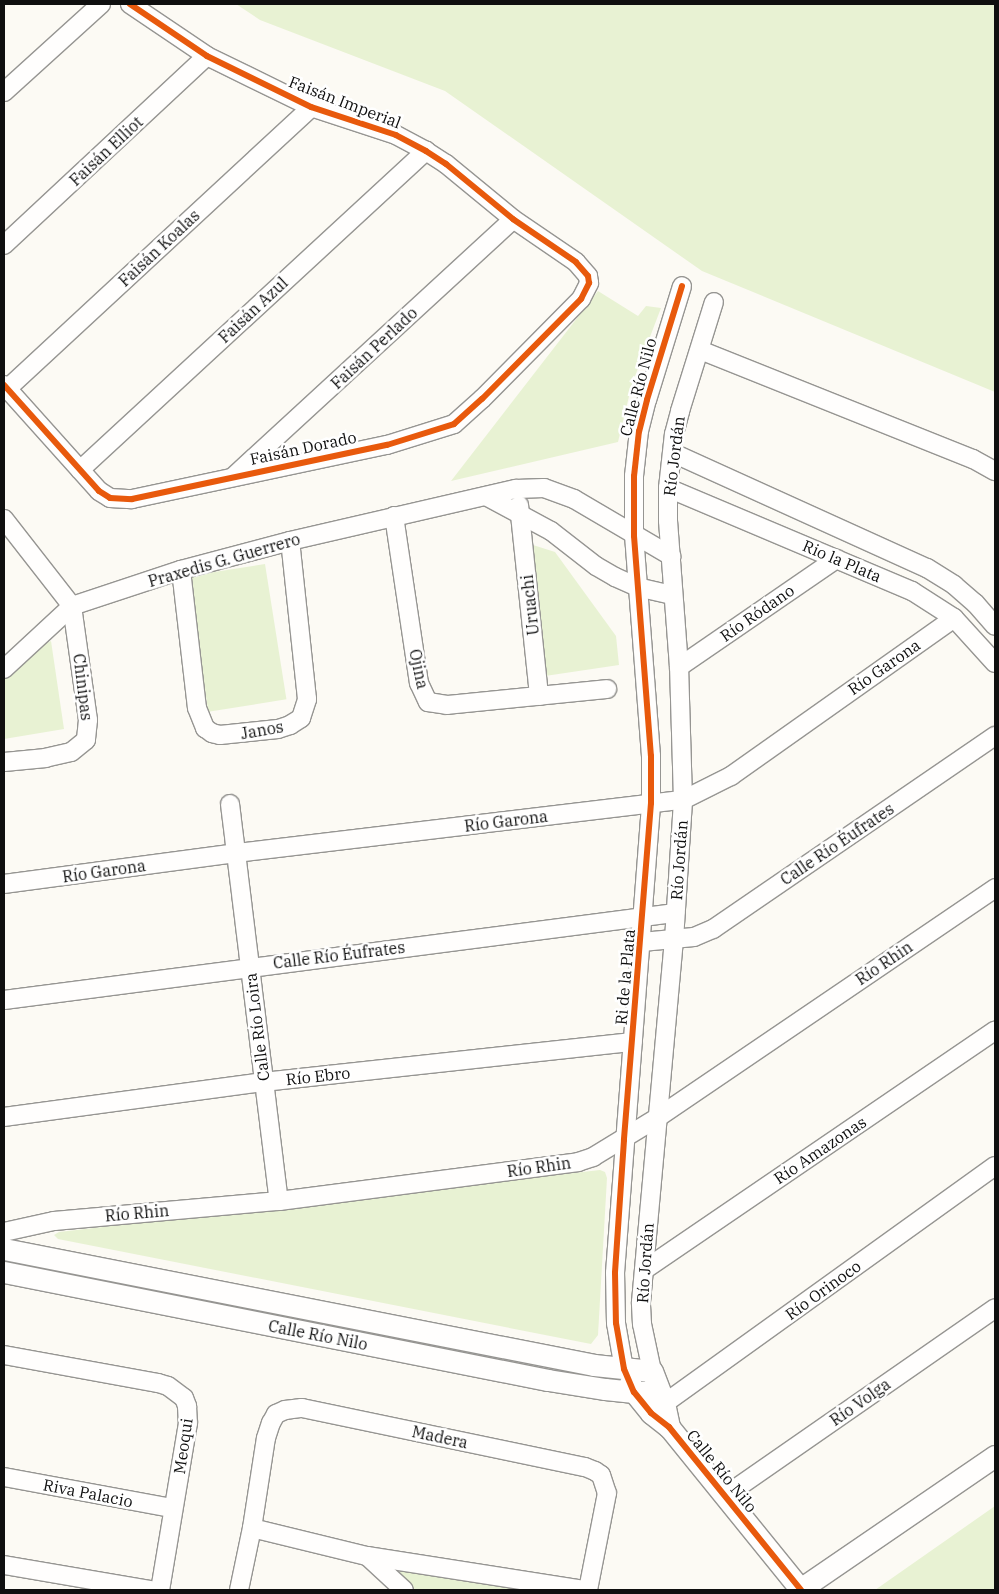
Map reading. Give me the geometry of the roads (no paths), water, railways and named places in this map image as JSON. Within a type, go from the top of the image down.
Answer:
[{"type":"street","points":[[4,92],[101,4]]},
{"type":"street","name":"Faisán Imperial","points":[[130,4],[207,56],[311,107],[396,135],[426,151],[446,164],[513,219],[576,262],[588,276]]},
{"type":"street","name":"Faisán Elliot","points":[[4,245],[207,56]]},
{"type":"street","name":"Faisán Koalas","points":[[6,387],[311,107]]},
{"type":"street","name":"Faisán Azul","points":[[80,470],[426,151]]},
{"type":"street","name":"Faisán Perlado","points":[[234,476],[513,219]]},
{"type":"street","name":"Faisán Dorado","points":[[6,387],[99,491],[110,498],[120,500],[387,445],[454,424],[482,399],[581,299],[589,283],[588,276]]},
{"type":"street","name":"Calle Río Nilo","points":[[637,587],[634,536],[634,476],[639,431],[682,286]]},
{"type":"street","name":"Río Jordán","points":[[657,1394],[642,1324],[644,1270],[674,940],[683,800],[679,667],[673,596],[668,488],[680,411],[714,302]]},
{"type":"street","points":[[700,350],[973,459],[995,471]]},
{"type":"street","name":"Rio la Plata","points":[[673,453],[927,568],[954,585],[976,604],[995,626]]},
{"type":"street","name":"Praxedis G. Guerrero","points":[[72,606],[181,570],[290,541],[516,489],[544,488],[558,492],[592,509],[634,536],[671,556]]},
{"type":"street","name":"Rio la Plata","points":[[668,488],[912,591],[954,618],[995,663]]},
{"type":"street","name":"Uruachi","points":[[516,489],[521,514],[539,696]]},
{"type":"street","points":[[486,496],[551,531],[596,566],[637,587],[673,596]]},
{"type":"street","name":"Ojina","points":[[394,516],[419,683],[428,702],[447,705],[608,689]]},
{"type":"street","points":[[4,519],[72,606],[4,669]]},
{"type":"street","name":"Janos","points":[[181,570],[197,708],[205,728],[212,733],[220,735],[278,729],[302,718],[307,699],[290,541]]},
{"type":"street","name":"Río Ródano","points":[[679,667],[836,559]]},
{"type":"street","name":"Ri de la Plata","points":[[624,1370],[615,1296],[624,1140],[642,942],[651,803],[651,756],[637,587]]},
{"type":"street","name":"Chinipas","points":[[4,762],[62,755],[80,746],[86,740],[88,720],[72,606]]},
{"type":"street","name":"Río Garona","points":[[4,884],[236,853],[683,800],[731,776],[954,618]]},
{"type":"street","name":"Calle Río Éufrates","points":[[642,942],[694,937],[714,929],[995,736]]},
{"type":"street","name":"Calle Río Loira","points":[[230,804],[279,1201]]},
{"type":"street","name":"Río Rhin","points":[[4,1232],[54,1220],[279,1201],[578,1162],[593,1157],[624,1140],[657,1118],[995,888]]},
{"type":"street","name":"Calle Río Éufrates","points":[[4,1000],[250,966],[675,913]]},
{"type":"street","name":"Río Amazonas","points":[[644,1270],[995,1031]]},
{"type":"street","name":"Río Ebro","points":[[4,1117],[263,1082],[633,1042]]},
{"type":"street","name":"Río Orinoco","points":[[657,1394],[995,1166]]},
{"type":"street","name":"Calle Río Nilo","points":[[4,1249],[624,1370],[657,1394],[669,1427],[725,1496],[809,1587]]},
{"type":"street","name":"Calle Río Nilo","points":[[4,1272],[548,1380],[657,1394]]},
{"type":"street","name":"Río Volga","points":[[725,1496],[995,1308]]},
{"type":"street","name":"Meoqui","points":[[4,1355],[158,1383],[176,1391],[187,1406],[188,1423],[172,1508],[160,1590]]},
{"type":"street","points":[[624,1370],[634,1392]]},
{"type":"street","name":"Madera","points":[[238,1590],[252,1528],[266,1438],[276,1414],[285,1410],[302,1408],[586,1467],[601,1475],[607,1493],[586,1590],[367,1556],[252,1528]]},
{"type":"street","points":[[809,1587],[995,1456]]},
{"type":"street","name":"Riva Palacio","points":[[4,1477],[172,1508]]},
{"type":"street","points":[[367,1556],[404,1590]]},
{"type":"street","points":[[4,1565],[107,1586],[151,1590]]}]
